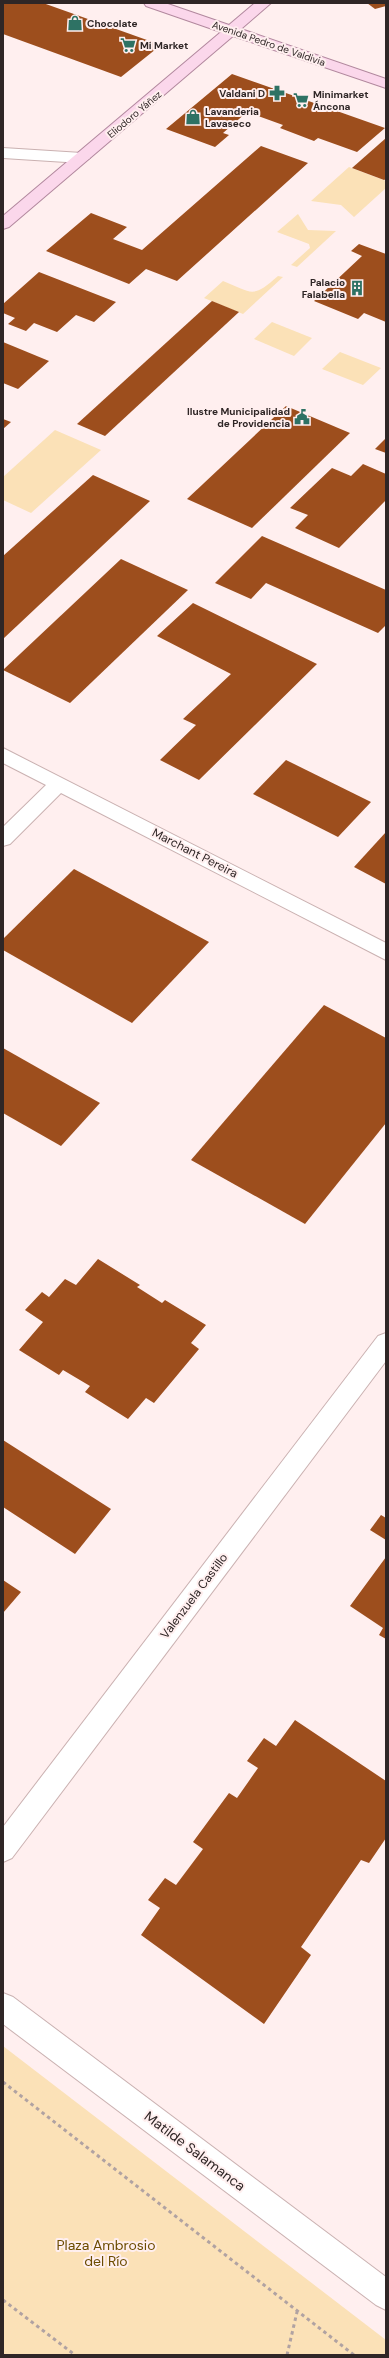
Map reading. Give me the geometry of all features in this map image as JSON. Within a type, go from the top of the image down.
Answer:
[{"type":"main road","name":"Avenida Pedro de Valdivia","points":[[151,3],[232,29],[386,84]]},
{"type":"main road","name":"Eliodoro Yáñez","points":[[3,224],[264,3]]},
{"type":"street","points":[[3,153],[82,158]]},
{"type":"street","name":"Marchant Pereira","points":[[3,755],[386,952]]},
{"type":"street","points":[[3,839],[60,784]]},
{"type":"street","name":"Valenzuela Castillo","points":[[3,1849],[386,1343]]},
{"type":"street","name":"Matilde Salamanca","points":[[3,2006],[386,2295]]},
{"type":"path","points":[[3,2082],[354,2355]]},
{"type":"path","points":[[3,2300],[75,2355]]},
{"type":"path","points":[[287,2355],[297,2312]]},
{"type":"green space","points":[[349,167],[386,181],[386,188],[354,217],[341,205],[311,201]]},
{"type":"green space","points":[[298,214],[308,230],[336,231],[297,267],[291,265],[310,248],[309,244],[277,232]]},
{"type":"green space","points":[[278,276],[283,277],[243,314],[204,298],[223,281],[252,292],[263,288]]},
{"type":"green space","points":[[272,322],[312,338],[294,356],[254,339]]},
{"type":"green space","points":[[340,352],[381,368],[363,385],[322,369]]},
{"type":"green space","points":[[55,430],[101,450],[31,513],[3,500],[3,477]]},
{"type":"green space","name":"Plaza Ambrosio del Río","points":[[3,2046],[386,2340],[386,2355],[3,2355]]},
{"type":"building","points":[[3,3],[43,3],[161,45],[121,77],[3,34]]},
{"type":"building","points":[[367,3],[386,3],[386,6],[375,9]]},
{"type":"building","points":[[232,74],[385,128],[357,152],[318,138],[314,141],[280,128],[283,125],[247,112],[223,133],[229,135],[215,147],[166,129]]},
{"type":"building","points":[[386,138],[386,179],[384,180],[352,168]]},
{"type":"building","points":[[261,146],[308,163],[177,281],[146,269],[129,284],[46,251],[91,213],[127,227],[113,239],[142,250]]},
{"type":"building","name":"Palacio Falabella","points":[[359,244],[386,254],[386,322],[364,313],[358,319],[314,301],[362,256],[351,251]]},
{"type":"building","points":[[39,272],[116,302],[94,322],[76,315],[57,332],[34,323],[26,331],[8,324],[15,318],[3,313],[3,304]]},
{"type":"building","points":[[212,301],[239,312],[105,436],[77,424]]},
{"type":"building","points":[[3,342],[49,361],[18,389],[3,383]]},
{"type":"building","points":[[286,406],[350,433],[252,528],[187,499]]},
{"type":"building","points":[[3,419],[11,422],[3,429]]},
{"type":"building","points":[[386,438],[386,453],[375,449]]},
{"type":"building","points":[[363,464],[386,474],[386,500],[339,548],[295,528],[308,515],[290,508],[332,468],[351,476]]},
{"type":"building","points":[[93,475],[150,501],[3,639],[3,556]]},
{"type":"building","points":[[262,536],[386,590],[386,625],[378,633],[266,583],[251,599],[215,583]]},
{"type":"building","points":[[121,559],[188,590],[70,703],[3,670]]},
{"type":"building","points":[[193,603],[317,664],[199,780],[160,760],[196,725],[183,719],[231,674],[157,636]]},
{"type":"building","points":[[286,760],[371,802],[338,837],[253,794]]},
{"type":"building","points":[[386,832],[386,884],[354,867]]},
{"type":"building","points":[[74,869],[209,942],[132,1023],[3,950],[3,939]]},
{"type":"building","points":[[324,1005],[386,1038],[386,1123],[305,1224],[191,1160]]},
{"type":"building","points":[[3,1048],[100,1103],[61,1146],[3,1113]]},
{"type":"building","points":[[98,1259],[140,1285],[137,1287],[162,1303],[165,1300],[206,1325],[191,1343],[199,1349],[154,1403],[146,1398],[128,1419],[85,1392],[90,1386],[63,1370],[59,1375],[19,1350],[43,1322],[25,1310],[42,1292],[49,1297],[65,1279],[76,1285]]},
{"type":"building","points":[[3,1440],[111,1509],[75,1554],[3,1507]]},
{"type":"building","points":[[381,1515],[386,1518],[386,1540],[370,1530]]},
{"type":"building","points":[[386,1557],[386,1639],[379,1635],[383,1628],[350,1606]]},
{"type":"building","points":[[3,1580],[21,1592],[3,1613]]},
{"type":"building","points":[[295,1720],[386,1781],[386,1838],[369,1863],[361,1860],[301,1947],[311,1955],[264,2024],[141,1935],[160,1908],[148,1900],[165,1878],[176,1885],[203,1849],[193,1842],[229,1793],[237,1798],[258,1768],[247,1761],[264,1738],[276,1746]]},
{"type":"place","name":"Chocolate","points":[[75,23]]},
{"type":"place","name":"Mi Market","points":[[128,45]]},
{"type":"place","name":"Valdani D","points":[[277,93]]},
{"type":"place","name":"Minimarket Áncona","points":[[301,100]]},
{"type":"place","name":"Lavanderia Lavaseco","points":[[193,117]]},
{"type":"place","name":"Palacio Falabella","points":[[357,288]]},
{"type":"place","name":"Ilustre Municipalidad de Providencia","points":[[302,417]]}]
